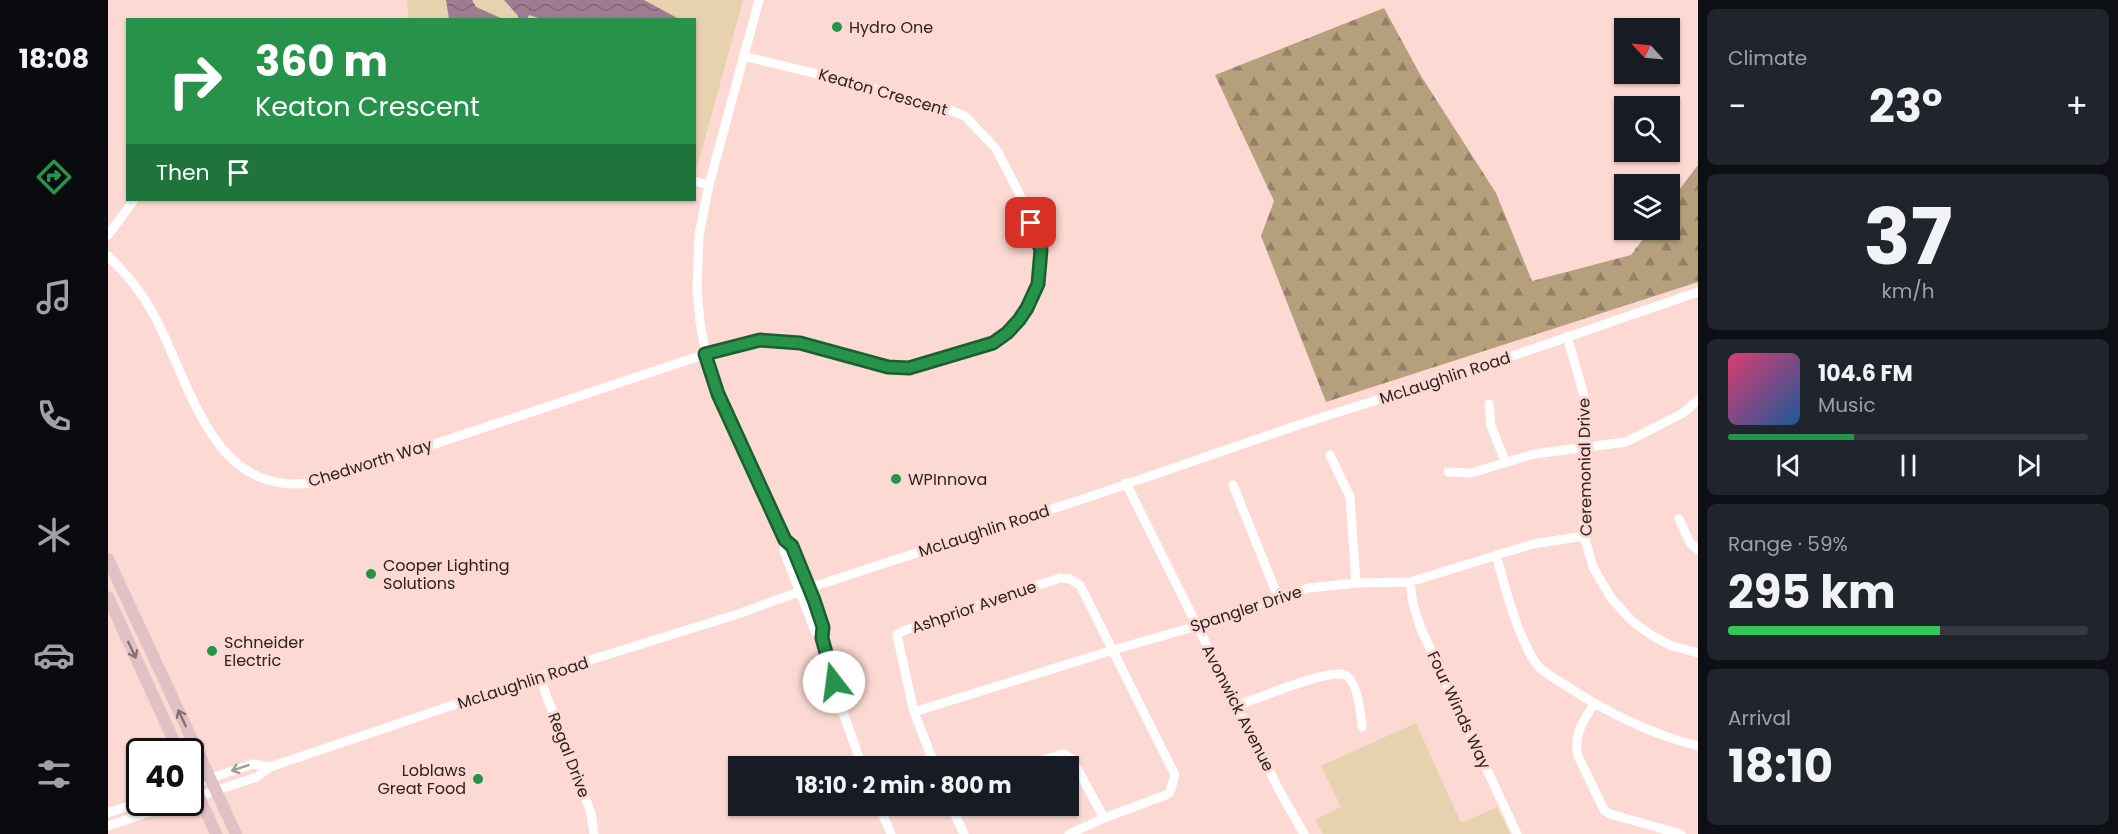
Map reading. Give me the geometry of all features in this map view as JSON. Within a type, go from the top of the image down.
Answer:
[{"type":"main road","points":[[108,558],[236,834]]},
{"type":"main road","points":[[108,597],[173,738]]},
{"type":"main road","points":[[204,813],[216,834]]},
{"type":"street","points":[[759,0],[709,185],[699,235],[698,305],[705,354],[718,394],[785,540],[792,546],[810,588],[823,627],[822,638],[840,704],[858,756]]},
{"type":"street","name":"Keaton Crescent","points":[[705,354],[760,340],[800,343],[888,367],[916,367],[993,343],[1007,333],[1027,308],[1038,284],[1041,250],[1018,190],[996,149],[965,116],[855,83],[744,56]]},
{"type":"street","points":[[696,182],[709,185]]},
{"type":"street","points":[[108,235],[133,201]]},
{"type":"street","name":"Chedworth Way","points":[[108,256],[128,275],[149,306],[216,443],[230,459],[248,471],[284,483],[303,484],[323,480],[705,354]]},
{"type":"street","name":"McLaughlin Road","points":[[204,794],[257,777],[270,767],[539,676],[800,592],[1304,423],[1472,370],[1698,292]]},
{"type":"street","name":"Ceremonial Drive","points":[[1567,336],[1586,399],[1584,536],[1593,567],[1611,598],[1631,620],[1651,635],[1672,646],[1698,653]]},
{"type":"street","points":[[1448,472],[1471,473],[1534,454],[1626,442],[1683,413],[1698,400]]},
{"type":"street","points":[[1489,404],[1491,426],[1505,461]]},
{"type":"street","points":[[1330,455],[1350,497],[1356,583]]},
{"type":"street","name":"Avonwick Avenue","points":[[1126,483],[1301,833]]},
{"type":"street","points":[[1233,485],[1278,597]]},
{"type":"street","points":[[1679,519],[1690,543],[1698,550]]},
{"type":"street","name":"Spangler Drive","points":[[914,712],[1197,626],[1310,588],[1356,583],[1410,582],[1533,544],[1584,536]]},
{"type":"street","points":[[785,540],[784,551],[815,631],[822,638]]},
{"type":"street","points":[[1496,555],[1518,626],[1533,660],[1540,669],[1594,704],[1665,737],[1698,746]]},
{"type":"street","name":"Ashprior Avenue","points":[[930,756],[914,712],[897,635],[1060,578],[1070,579],[1080,585],[1113,650]]},
{"type":"street","name":"Four Winds Way","points":[[1410,582],[1413,604],[1421,629],[1517,834]]},
{"type":"street","points":[[1069,834],[1166,795],[1170,792],[1174,780],[1175,775],[1113,650]]},
{"type":"street","points":[[1237,706],[1313,679],[1337,674],[1345,675],[1360,703],[1362,727]]},
{"type":"street","name":"Regal Drive","points":[[539,676],[591,813],[594,834]]},
{"type":"street","points":[[1594,704],[1580,727],[1576,747],[1578,756],[1604,810],[1610,814],[1681,834]]},
{"type":"street","name":"McLaughlin Road","points":[[204,779],[253,764],[270,767]]},
{"type":"street","points":[[1079,772],[1104,818]]},
{"type":"street","points":[[108,813],[126,807]]},
{"type":"street","points":[[108,826],[138,816]]},
{"type":"street","points":[[883,816],[891,834]]},
{"type":"street","points":[[956,816],[964,834]]},
{"type":"green space","points":[[1384,8],[1421,76],[1496,193],[1532,281],[1631,255],[1642,240],[1680,240],[1680,189],[1698,165],[1698,282],[1326,402],[1261,236],[1274,201],[1215,75]]},
{"type":"shaded area","points":[[407,0],[743,0],[696,168],[696,18],[409,18]]},
{"type":"shaded area","points":[[1416,723],[1461,823],[1497,807],[1510,834],[1323,834],[1315,820],[1341,807],[1321,766]]},
{"type":"water","points":[[446,0],[472,0],[476,7],[501,18],[449,18]]},
{"type":"water","points":[[504,0],[644,0],[677,18],[538,18],[529,15],[528,18],[518,18]]},
{"type":"place","name":"Hydro One","points":[[837,27]]},
{"type":"place","name":"WPInnova","points":[[896,479]]},
{"type":"place","name":"Cooper Lighting Solutions","points":[[371,574]]},
{"type":"place","name":"Schneider Electric","points":[[212,651]]},
{"type":"place","name":"Loblaws Great Food","points":[[478,779]]},
{"type":"route","points":[[834,682],[822,638],[823,627],[810,588],[792,546],[785,540],[718,394],[705,354],[760,340],[800,343],[888,367],[909,368],[993,343],[1019,320],[1038,284],[1041,250],[1031,223]]}]
